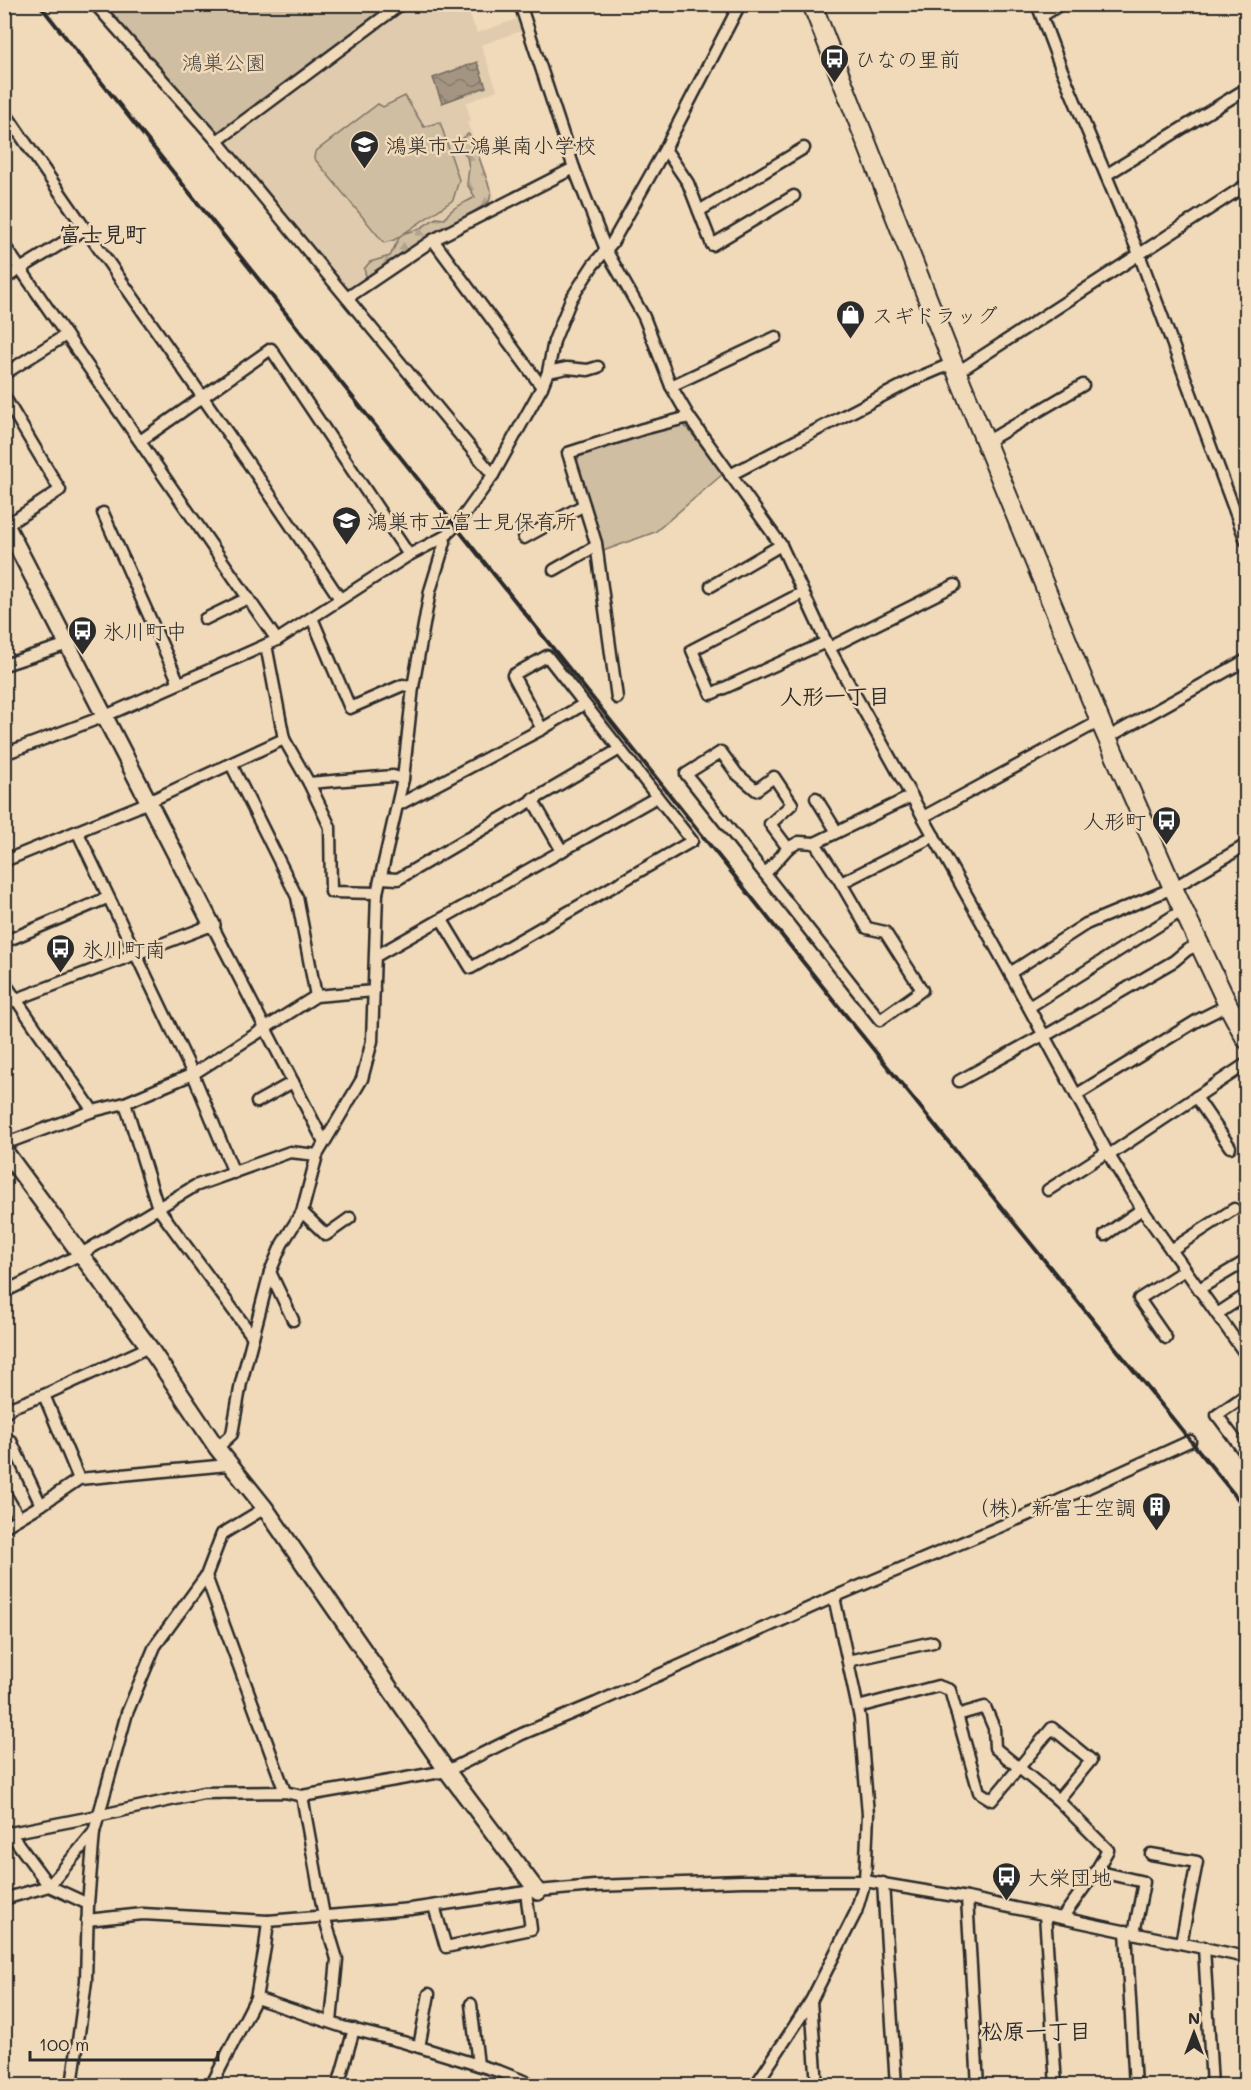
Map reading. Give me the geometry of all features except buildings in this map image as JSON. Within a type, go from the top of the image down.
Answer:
[{"type":"main road","points":[[812,4],[955,367],[1107,738],[1173,888],[1228,1005],[1245,1032]]},
{"type":"street","points":[[95,4],[217,141],[493,475]]},
{"type":"street","points":[[217,141],[401,4]]},
{"type":"street","points":[[520,4],[574,168],[606,250],[644,317],[671,386],[689,417],[781,546],[827,645],[1029,1007],[1108,1154],[1142,1209],[1245,1349]]},
{"type":"street","points":[[4,754],[105,716],[277,640],[409,555],[444,537],[460,521],[493,475],[542,387],[548,372],[554,341],[571,299],[612,243],[665,149],[740,4]]},
{"type":"street","points":[[1036,4],[1139,254],[1246,541]]},
{"type":"street","points":[[1042,16],[1060,4]]},
{"type":"street","points":[[1106,175],[1246,89]]},
{"type":"street","points":[[4,111],[271,494],[340,600]]},
{"type":"street","points":[[699,211],[804,148]]},
{"type":"street","points":[[665,149],[688,183],[712,245],[794,196]]},
{"type":"street","points":[[347,298],[433,240],[574,168]]},
{"type":"street","points":[[730,475],[913,380],[955,367],[967,366],[1246,185]]},
{"type":"street","points":[[4,279],[85,229]]},
{"type":"street","points":[[433,240],[542,387]]},
{"type":"street","points":[[4,245],[277,640]]},
{"type":"street","points":[[4,374],[66,335]]},
{"type":"street","points":[[671,386],[776,337]]},
{"type":"street","points":[[140,441],[271,349],[409,555]]},
{"type":"street","points":[[548,372],[567,368],[588,370],[598,368]]},
{"type":"street","points":[[986,442],[1083,385]]},
{"type":"street","points":[[4,396],[60,490],[6,523],[324,1142]]},
{"type":"street","points":[[617,698],[596,546],[568,453],[642,429],[689,417]]},
{"type":"street","points":[[524,538],[584,505]]},
{"type":"street","points":[[103,513],[179,683]]},
{"type":"street","points":[[217,1449],[232,1434],[241,1383],[270,1272],[282,1244],[302,1212],[317,1155],[362,1079],[372,1041],[377,893],[404,779],[413,687],[430,591],[445,542],[444,537]]},
{"type":"street","points":[[554,570],[596,546]]},
{"type":"street","points":[[711,586],[781,546]]},
{"type":"street","points":[[802,593],[692,650],[711,694],[827,645],[955,585]]},
{"type":"street","points":[[205,619],[248,598]]},
{"type":"street","points":[[312,618],[350,708],[403,685],[413,687]]},
{"type":"street","points":[[6,663],[68,644]]},
{"type":"street","points":[[266,645],[284,739],[330,827],[331,892],[377,893]]},
{"type":"street","points":[[442,920],[471,968],[692,841],[547,656],[513,675],[542,729]]},
{"type":"street","points":[[1107,738],[1246,660]]},
{"type":"street","points":[[398,805],[542,729],[584,704]]},
{"type":"street","points":[[923,817],[1100,721]]},
{"type":"street","points":[[4,861],[78,833],[284,739]]},
{"type":"street","points":[[381,878],[398,879],[620,749]]},
{"type":"street","points":[[788,848],[770,824],[792,804],[774,777],[756,790],[738,774],[721,752],[686,774],[880,1020],[922,990],[885,932],[867,928],[815,843]]},
{"type":"street","points":[[231,764],[297,897],[316,996]]},
{"type":"street","points":[[309,783],[393,776],[404,779]]},
{"type":"street","points":[[765,874],[788,848],[799,842],[815,843],[912,796]]},
{"type":"street","points":[[376,956],[657,797]]},
{"type":"street","points":[[816,798],[837,832]]},
{"type":"street","points":[[532,799],[562,851]]},
{"type":"street","points":[[78,833],[107,898],[137,953],[193,1074],[234,1173]]},
{"type":"street","points":[[841,883],[934,836]]},
{"type":"street","points":[[1010,973],[1086,924],[1173,888],[1246,845]]},
{"type":"street","points":[[4,942],[107,898]]},
{"type":"street","points":[[1029,1007],[1184,910]]},
{"type":"street","points":[[4,1004],[212,925]]},
{"type":"street","points":[[959,1081],[1050,1033],[1200,944]]},
{"type":"street","points":[[4,982],[93,1111]]},
{"type":"street","points":[[4,1144],[93,1111],[125,1103],[193,1074],[316,996],[375,991]]},
{"type":"street","points":[[1076,1095],[1198,1020],[1228,1005]]},
{"type":"street","points":[[1048,1190],[1108,1154],[1246,1064]]},
{"type":"street","points":[[258,1102],[293,1082]]},
{"type":"street","points":[[1197,1097],[1230,1147]]},
{"type":"street","points":[[125,1103],[158,1208],[253,1337]]},
{"type":"street","points":[[4,1150],[149,1347],[228,1465],[265,1508],[532,1892],[531,1929],[446,1947],[434,1906]]},
{"type":"street","points":[[4,1292],[81,1254],[195,1186],[290,1152],[317,1155]]},
{"type":"street","points":[[1105,1235],[1142,1209]]},
{"type":"street","points":[[1171,1250],[1234,1209]]},
{"type":"street","points":[[302,1212],[326,1235],[350,1218]]},
{"type":"street","points":[[1199,1289],[1246,1261]]},
{"type":"street","points":[[1166,1338],[1139,1299],[1185,1270]]},
{"type":"street","points":[[270,1272],[293,1320]]},
{"type":"street","points":[[1218,1314],[1246,1295]]},
{"type":"street","points":[[4,1414],[12,1407],[45,1395],[149,1347]]},
{"type":"street","points":[[45,1395],[79,1479]]},
{"type":"street","points":[[1246,1395],[1217,1415],[1246,1454]]},
{"type":"street","points":[[11,1441],[41,1505]]},
{"type":"street","points":[[88,1904],[49,1886],[7,1831],[97,1816],[203,1793],[285,1792],[302,1796],[447,1771],[522,1734],[1032,1513],[1190,1441]]},
{"type":"street","points":[[4,1527],[79,1479],[228,1465]]},
{"type":"street","points":[[4,1492],[19,1518]]},
{"type":"street","points":[[72,2085],[87,1981],[87,1920],[94,1832],[127,1713],[155,1646],[206,1576],[222,1534],[265,1508]]},
{"type":"street","points":[[206,1576],[285,1792]]},
{"type":"street","points":[[755,2085],[811,2001],[856,1912],[865,1881],[868,1814],[858,1707],[834,1597]]},
{"type":"street","points":[[848,1661],[933,1642]]},
{"type":"street","points":[[858,1707],[938,1686],[950,1690],[979,1792],[992,1800],[1052,1728],[1091,1760],[1058,1800]]},
{"type":"street","points":[[957,1715],[985,1707],[994,1728],[995,1748],[1021,1767],[1058,1800],[1108,1850],[1096,1871],[1062,1918]]},
{"type":"street","points":[[302,1796],[324,1916],[337,1959],[331,2022]]},
{"type":"street","points":[[4,1899],[49,1886],[94,1832]]},
{"type":"street","points":[[1151,1854],[1197,1862],[1181,1943]]},
{"type":"street","points":[[1096,1871],[1144,1882],[1130,1932],[1135,2085]]},
{"type":"street","points":[[87,1920],[143,1914],[268,1920],[434,1906],[532,1892],[606,1886],[742,1881],[865,1881],[883,1882],[967,1898],[1246,1957]]},
{"type":"street","points":[[883,1882],[896,2085]]},
{"type":"street","points":[[967,1898],[978,2085]]},
{"type":"street","points":[[1045,1914],[1056,2085]]},
{"type":"street","points":[[211,2085],[256,1998],[266,1947],[268,1920]]},
{"type":"street","points":[[1204,1947],[1212,2085]]},
{"type":"street","points":[[418,2047],[429,1994]]},
{"type":"street","points":[[256,1998],[478,2065],[536,2085]]},
{"type":"street","points":[[811,2001],[817,2085]]},
{"type":"street","points":[[471,2004],[478,2065]]},
{"type":"street","points":[[338,2085],[354,2029]]},
{"type":"shaded area","name":"鴻巣市立鴻巣南小学校","points":[[407,5],[466,5],[477,33],[520,18],[524,30],[481,45],[497,90],[466,103],[471,121],[467,122],[494,194],[492,203],[351,290],[347,290],[225,144],[227,136]]},
{"type":"green space","name":"鴻巣公園","points":[[95,5],[395,5],[217,138]]},
{"type":"green space","points":[[405,96],[424,127],[440,122],[459,180],[453,200],[394,240],[384,243],[314,158],[315,152],[378,104],[383,107]]},
{"type":"green space","points":[[468,134],[472,137],[491,192],[489,202],[367,279],[364,269],[370,262],[390,256],[401,234],[419,229],[436,218],[445,219],[454,209],[475,197],[467,184],[469,168],[467,157],[460,147],[461,140]]},
{"type":"green space","points":[[683,425],[723,474],[655,532],[603,551],[577,461],[580,456]]},
{"type":"water","points":[[477,62],[486,87],[442,103],[433,78]]},
{"type":"railway","points":[[39,4],[835,1002],[1246,1509]]},
{"type":"place","name":"ひなの里前","points":[[834,84]]},
{"type":"place","name":"鴻巣市立鴻巣南小学校","points":[[365,170]]},
{"type":"place","name":"スギドラッグ","points":[[851,340]]},
{"type":"place","name":"鴻巣市立富士見保育所","points":[[346,546]]},
{"type":"place","name":"氷川町中","points":[[82,656]]},
{"type":"place","name":"人形町","points":[[1167,846]]},
{"type":"place","name":"氷川町南","points":[[61,974]]},
{"type":"place","name":"（株）新富士空調","points":[[1157,1532]]},
{"type":"place","name":"大栄団地","points":[[1007,1902]]},
{"type":"district","name":"富士見町","points":[[103,233]]},
{"type":"district","name":"人形一丁目","points":[[835,695]]},
{"type":"district","name":"松原一丁目","points":[[1036,2030]]}]
